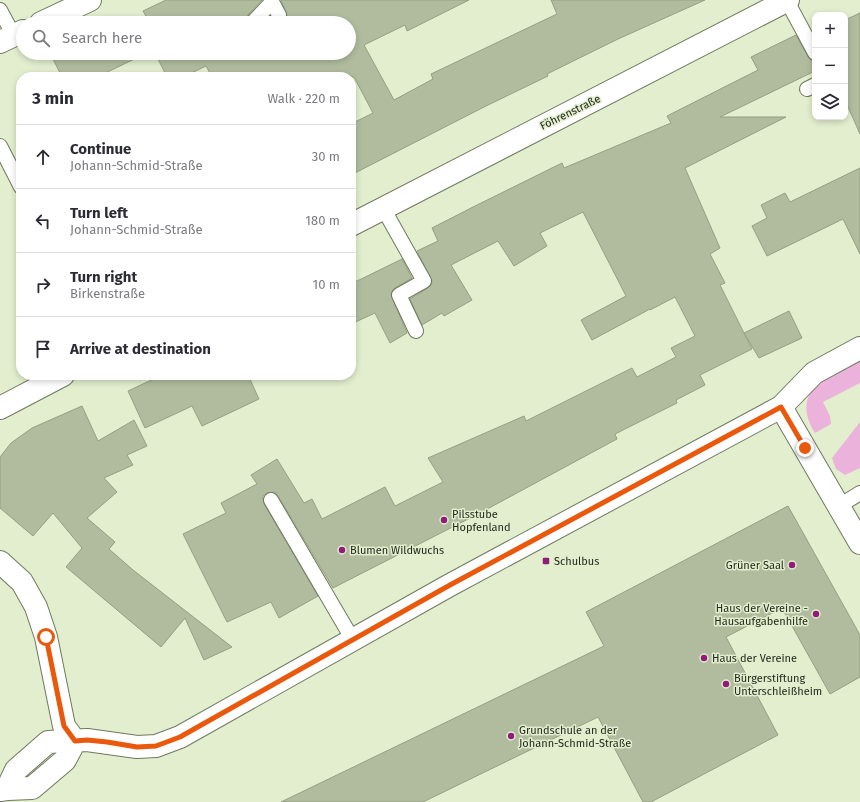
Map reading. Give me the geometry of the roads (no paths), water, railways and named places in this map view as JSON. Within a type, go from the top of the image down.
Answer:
[{"type":"street","points":[[56,16],[90,0]]},
{"type":"street","name":"Föhrenstraße","points":[[356,222],[517,138],[595,100],[788,0]]},
{"type":"street","points":[[75,741],[87,740],[137,747],[156,746],[180,737],[450,585],[781,407],[814,373],[860,348]]},
{"type":"street","points":[[0,408],[53,380]]},
{"type":"street","points":[[781,407],[860,543]]},
{"type":"street","points":[[0,562],[22,582],[36,607],[46,637],[64,726],[75,741]]},
{"type":"street","points":[[4,789],[32,788],[65,760],[75,741]]},
{"type":"lane","points":[[788,0],[812,48]]},
{"type":"lane","points":[[258,16],[272,1],[278,15]]},
{"type":"lane","points":[[0,10],[12,36]]},
{"type":"lane","points":[[0,146],[16,177]]},
{"type":"lane","points":[[384,208],[424,281],[400,295],[416,331]]},
{"type":"lane","points":[[839,506],[860,493]]},
{"type":"lane","points":[[272,500],[353,640]]},
{"type":"place","name":"Pilsstube Hopfenland","points":[[444,520]]},
{"type":"place","name":"Blumen Wildwuchs","points":[[342,550]]},
{"type":"place","name":"Schulbus","points":[[546,561]]},
{"type":"place","name":"Grüner Saal","points":[[792,565]]},
{"type":"place","name":"Haus der Vereine - Hausaufgabenhilfe","points":[[816,614]]},
{"type":"place","name":"Haus der Vereine","points":[[704,658]]},
{"type":"place","name":"Bürgerstiftung Unterschleißheim","points":[[726,684]]},
{"type":"place","name":"Grundschule an der Johann-Schmid-Straße","points":[[511,736]]}]
